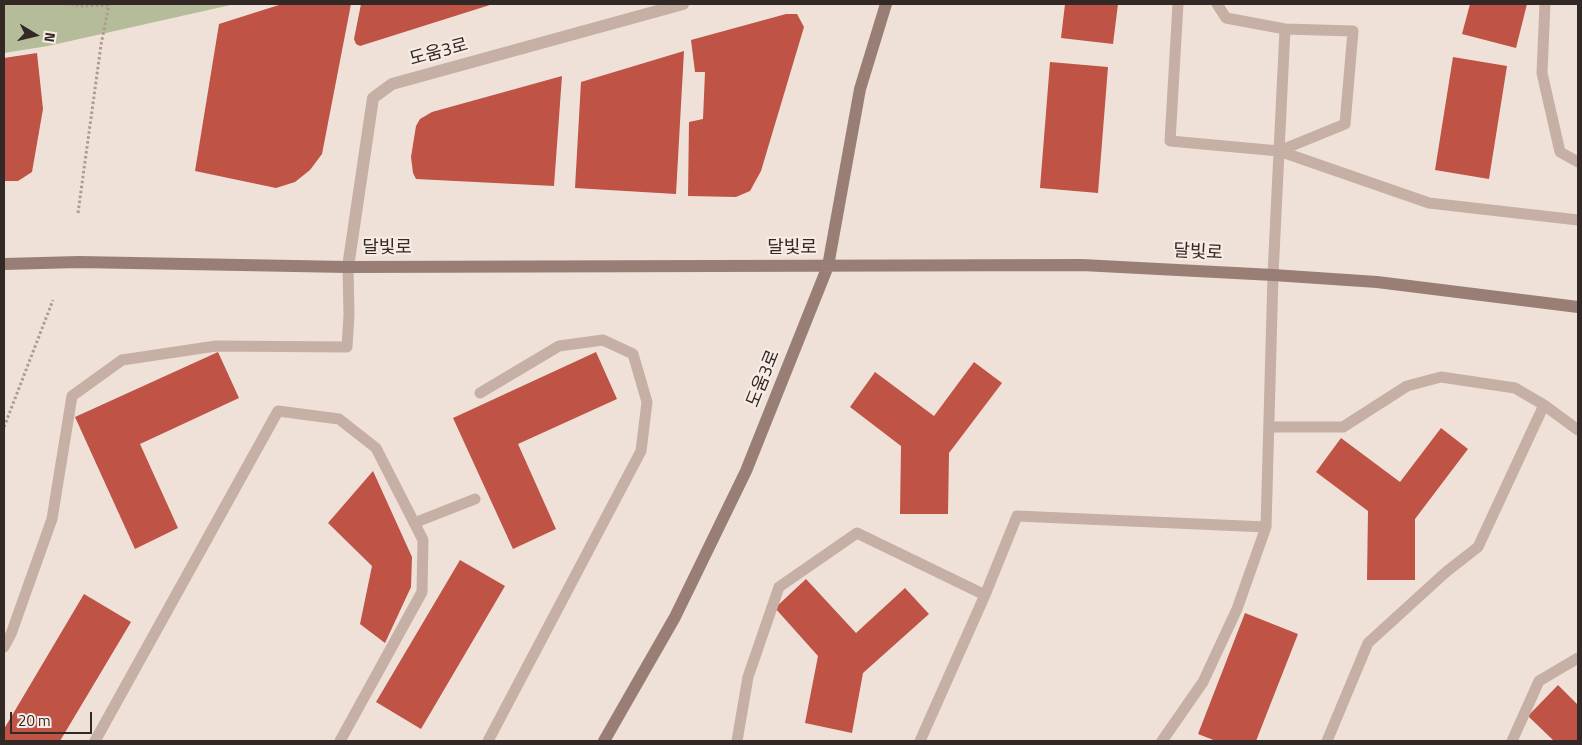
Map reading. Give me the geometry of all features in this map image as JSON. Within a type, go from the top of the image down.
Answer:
[{"type":"street","name":"도움3로","points":[[348,267],[373,98],[392,84],[683,4]]},
{"type":"street","name":"도움3로","points":[[604,741],[676,617],[746,471],[828,266],[860,89],[886,4]]},
{"type":"street","name":"달빛로","points":[[4,264],[79,262],[348,267],[1082,265],[1377,282],[1578,307]]},
{"type":"lane","points":[[1178,4],[1170,141],[1279,151],[1429,203],[1578,220]]},
{"type":"lane","points":[[1216,4],[1226,18],[1285,29],[1353,31],[1345,124],[1279,151]]},
{"type":"lane","points":[[1545,4],[1542,73],[1560,152],[1578,162]]},
{"type":"lane","points":[[1162,741],[1204,682],[1237,609],[1266,527],[1273,275],[1285,29]]},
{"type":"lane","points":[[4,647],[11,634],[52,519],[72,396],[122,360],[216,346],[347,347],[349,315],[348,267]]},
{"type":"lane","points":[[480,393],[559,346],[603,340],[633,354],[646,402],[641,451],[488,741]]},
{"type":"lane","points":[[1268,427],[1343,427],[1407,386],[1441,377],[1515,388],[1544,405],[1578,430]]},
{"type":"lane","points":[[1327,741],[1368,643],[1446,572],[1478,547],[1544,405]]},
{"type":"lane","points":[[95,741],[278,411],[339,419],[376,448],[423,540],[422,592],[340,741]]},
{"type":"lane","points":[[414,523],[475,499]]},
{"type":"lane","points":[[920,741],[1018,516],[1266,527]]},
{"type":"lane","points":[[737,741],[748,677],[779,587],[857,533],[985,595]]},
{"type":"lane","points":[[1512,741],[1539,681],[1578,658]]},
{"type":"path","points":[[71,4],[80,6],[109,4],[101,45],[78,213]]},
{"type":"path","points":[[4,427],[53,300]]},
{"type":"green space","points":[[4,4],[235,4],[48,46],[4,53]]},
{"type":"building","points":[[282,4],[351,4],[322,154],[310,170],[295,182],[276,188],[195,171],[219,24]]},
{"type":"building","points":[[361,4],[493,4],[360,46],[356,44],[354,39]]},
{"type":"building","points":[[1065,4],[1118,4],[1113,44],[1061,38]]},
{"type":"building","points":[[1470,4],[1527,4],[1516,48],[1462,34]]},
{"type":"building","points":[[786,14],[797,14],[804,27],[761,171],[750,191],[736,197],[688,196],[689,122],[703,119],[705,72],[695,72],[691,40]]},
{"type":"building","points":[[684,51],[676,194],[575,188],[581,82]]},
{"type":"building","points":[[37,53],[43,109],[32,172],[18,181],[4,181],[4,58]]},
{"type":"building","points":[[1453,57],[1507,66],[1489,179],[1435,170]]},
{"type":"building","points":[[1050,62],[1108,67],[1098,193],[1040,188]]},
{"type":"building","points":[[562,76],[554,186],[416,179],[413,173],[411,157],[416,126],[420,119],[432,112]]},
{"type":"building","points":[[218,352],[239,398],[140,444],[178,528],[135,549],[75,417]]},
{"type":"building","points":[[596,352],[617,399],[518,444],[556,529],[513,549],[453,418]]},
{"type":"building","points":[[974,362],[1002,383],[949,453],[948,514],[900,514],[901,446],[850,407],[875,372],[934,416]]},
{"type":"building","points":[[1441,428],[1468,449],[1415,519],[1415,580],[1367,580],[1368,511],[1316,472],[1341,438],[1400,482]]},
{"type":"building","points":[[373,471],[412,557],[411,587],[385,643],[360,624],[372,566],[328,523]]},
{"type":"building","points":[[460,560],[505,586],[421,729],[376,702]]},
{"type":"building","points":[[806,579],[856,633],[905,588],[929,614],[863,673],[852,733],[805,723],[818,656],[775,608]]},
{"type":"building","points":[[84,594],[131,622],[60,741],[4,741],[4,729]]},
{"type":"building","points":[[1245,613],[1298,634],[1256,741],[1216,741],[1198,734]]},
{"type":"building","points":[[1558,685],[1578,705],[1578,741],[1554,741],[1528,716]]}]
